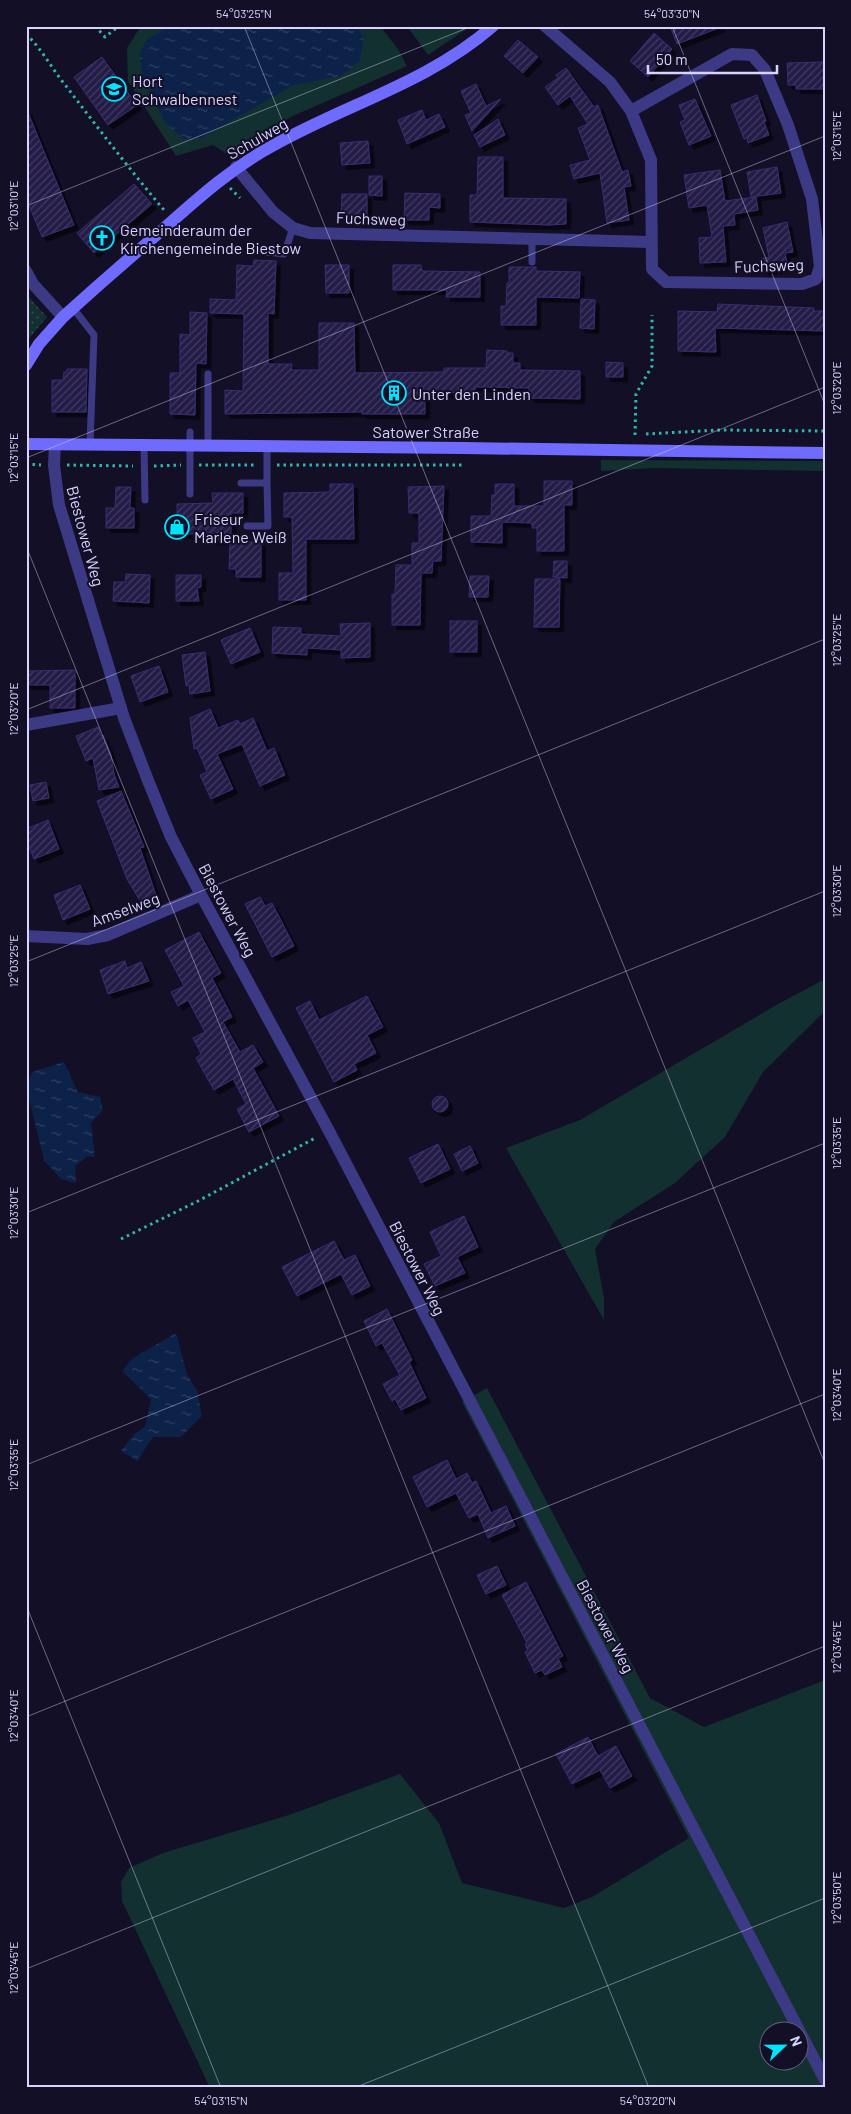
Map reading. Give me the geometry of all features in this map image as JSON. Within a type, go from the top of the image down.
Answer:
[{"type":"main road","name":"Schulweg","points":[[26,365],[39,344],[63,317],[236,167],[311,126],[427,72],[457,54],[493,26]]},
{"type":"main road","name":"Satower Straße","points":[[26,444],[144,445],[190,438],[208,445],[825,454]]},
{"type":"street","name":"Fuchsweg","points":[[545,26],[610,82],[630,111],[651,160],[652,269],[666,282],[802,284],[816,279],[820,267],[812,199],[788,125],[769,79],[765,70],[752,55],[732,54],[630,111]]},
{"type":"street","name":"Fuchsweg","points":[[236,167],[272,212],[293,228],[310,233],[652,242]]},
{"type":"street","points":[[26,271],[29,285],[63,317]]},
{"type":"street","name":"Biestower Weg","points":[[55,444],[54,465],[58,505],[121,708],[168,828],[201,895],[329,1131],[825,2080]]},
{"type":"street","points":[[26,726],[121,708]]},
{"type":"street","name":"Amselweg","points":[[26,936],[87,939],[108,935],[201,895]]},
{"type":"lane","points":[[259,251],[284,254],[293,228]]},
{"type":"lane","points":[[532,239],[532,262]]},
{"type":"lane","points":[[73,308],[94,335],[90,444]]},
{"type":"lane","points":[[208,374],[208,445]]},
{"type":"lane","points":[[190,438],[190,494]]},
{"type":"lane","points":[[144,445],[145,500]]},
{"type":"lane","points":[[247,526],[268,526],[267,446]]},
{"type":"lane","points":[[241,483],[267,483]]},
{"type":"path","points":[[95,26],[104,37],[119,26]]},
{"type":"path","points":[[26,34],[35,42],[64,84],[138,180],[173,220]]},
{"type":"path","points":[[652,315],[652,366],[636,394],[635,435],[720,430],[825,432]]},
{"type":"path","points":[[26,464],[144,466],[463,464]]},
{"type":"path","points":[[121,1239],[198,1201],[329,1131]]},
{"type":"green space","points":[[141,26],[380,26],[398,49],[407,66],[293,116],[227,154],[213,145],[176,156],[128,81],[127,48]]},
{"type":"green space","points":[[407,26],[471,26],[428,55]]},
{"type":"green space","points":[[26,294],[47,317],[26,342]]},
{"type":"green space","points":[[601,460],[825,461],[825,471],[654,468],[601,471]]},
{"type":"green space","points":[[825,979],[825,1011],[763,1072],[725,1137],[675,1183],[614,1222],[595,1249],[604,1298],[604,1320],[506,1148],[580,1120],[780,1003]]},
{"type":"green space","points":[[487,1388],[650,1698],[704,1727],[825,1680],[825,2088],[210,2088],[122,1901],[121,1882],[129,1868],[163,1853],[292,1814],[400,1774],[439,1823],[462,1883],[564,1908],[592,1897],[689,1838],[462,1402]]},
{"type":"water","points":[[170,26],[358,26],[364,38],[360,61],[341,76],[294,85],[201,138],[184,139],[166,124],[143,78],[139,55],[147,39]]},
{"type":"water","points":[[64,1062],[78,1092],[100,1097],[103,1110],[91,1123],[95,1157],[88,1156],[75,1166],[76,1183],[61,1179],[44,1160],[26,1087],[32,1072]]},
{"type":"water","points":[[176,1333],[187,1374],[197,1391],[202,1416],[181,1437],[153,1437],[137,1461],[121,1451],[134,1434],[145,1427],[151,1399],[122,1371],[132,1359]]},
{"type":"building","points":[[670,26],[721,26],[721,27],[677,44]]},
{"type":"building","points":[[654,33],[672,49],[648,77],[630,61]]},
{"type":"building","points":[[518,40],[538,57],[523,73],[504,56]]},
{"type":"building","name":"Hort Schwalbennest","points":[[102,57],[137,105],[108,125],[74,77]]},
{"type":"building","points":[[824,62],[825,89],[796,89],[796,85],[788,85],[787,63]]},
{"type":"building","points":[[566,68],[594,107],[598,105],[622,172],[628,170],[631,186],[624,187],[629,220],[607,223],[600,173],[574,179],[570,165],[590,160],[578,128],[588,124],[570,96],[558,105],[545,87],[558,78],[556,75]]},
{"type":"building","points":[[476,84],[486,106],[501,99],[472,131],[465,115],[471,113],[461,91]]},
{"type":"building","points":[[757,95],[769,135],[748,143],[747,138],[744,139],[731,105]]},
{"type":"building","points":[[695,99],[711,136],[689,145],[680,122],[685,120],[679,105]]},
{"type":"building","points":[[27,110],[74,225],[42,237],[26,198]]},
{"type":"building","points":[[422,110],[426,120],[439,114],[445,127],[407,144],[398,120]]},
{"type":"building","points":[[498,119],[505,135],[480,147],[474,135]]},
{"type":"building","points":[[368,141],[370,163],[342,165],[340,143]]},
{"type":"building","points":[[478,157],[503,157],[503,198],[566,199],[566,224],[470,222],[470,195],[477,195]]},
{"type":"building","points":[[777,167],[781,193],[751,197],[747,172]]},
{"type":"building","points":[[720,170],[725,201],[756,197],[758,210],[734,214],[735,225],[723,226],[726,262],[700,263],[699,238],[712,237],[707,205],[689,208],[684,175]]},
{"type":"building","points":[[369,176],[382,176],[382,196],[369,195]]},
{"type":"building","points":[[134,184],[152,204],[94,253],[77,233]]},
{"type":"building","points":[[405,193],[440,194],[440,208],[429,207],[429,220],[404,220]]},
{"type":"building","points":[[342,194],[367,194],[367,216],[341,216]]},
{"type":"building","points":[[787,222],[793,252],[785,253],[788,266],[764,271],[761,259],[769,257],[763,228]]},
{"type":"building","points":[[254,260],[276,261],[274,314],[268,313],[268,364],[292,364],[291,370],[319,370],[319,323],[354,323],[355,373],[444,372],[444,368],[486,368],[487,350],[507,351],[507,353],[513,353],[513,363],[520,363],[520,370],[580,371],[580,399],[529,398],[529,388],[475,387],[475,392],[425,393],[425,414],[362,414],[362,412],[225,414],[225,390],[243,391],[244,314],[210,313],[210,299],[236,300],[237,265],[253,266]]},
{"type":"building","points":[[325,265],[349,265],[349,293],[326,293]]},
{"type":"building","points":[[393,265],[421,265],[422,271],[480,272],[480,297],[446,297],[447,290],[393,290]]},
{"type":"building","points":[[509,267],[536,267],[536,271],[580,272],[579,298],[536,297],[536,325],[501,325],[501,306],[506,306]]},
{"type":"building","points":[[581,299],[595,300],[594,329],[580,328]]},
{"type":"building","points":[[718,304],[814,308],[814,311],[825,311],[825,331],[715,328],[716,352],[678,351],[678,311],[717,312]]},
{"type":"building","points":[[190,312],[207,313],[206,364],[196,363],[195,415],[170,414],[170,373],[180,373],[180,334],[190,335]]},
{"type":"building","points":[[606,362],[623,363],[623,377],[606,377]]},
{"type":"building","points":[[67,369],[87,369],[86,412],[52,412],[52,380],[63,380],[64,372],[67,372]]},
{"type":"building","points":[[544,481],[572,481],[572,505],[564,505],[564,551],[537,551],[537,528],[532,528],[532,523],[502,522],[502,543],[471,542],[471,516],[491,516],[492,495],[495,495],[495,484],[514,484],[514,506],[544,506]]},
{"type":"building","points":[[330,484],[353,484],[354,539],[306,539],[306,600],[279,600],[279,573],[293,573],[292,517],[284,517],[284,493],[330,492]]},
{"type":"building","points":[[444,486],[441,561],[433,561],[432,573],[421,573],[420,625],[392,625],[392,594],[395,594],[396,565],[412,565],[412,543],[419,543],[419,513],[409,513],[408,487]]},
{"type":"building","points":[[116,487],[131,487],[130,508],[134,508],[134,528],[106,528],[106,508],[115,508]]},
{"type":"building","points":[[212,493],[243,493],[243,513],[231,513],[231,540],[213,540],[213,534],[177,534],[177,504],[213,503]]},
{"type":"building","points":[[230,542],[261,542],[261,577],[236,577],[236,569],[229,569]]},
{"type":"building","points":[[554,561],[567,561],[567,578],[553,577]]},
{"type":"building","points":[[126,574],[150,575],[149,603],[113,601],[114,582],[125,582]]},
{"type":"building","points":[[176,575],[201,575],[201,587],[197,588],[199,601],[176,601]]},
{"type":"building","points":[[470,576],[489,576],[488,597],[469,597]]},
{"type":"building","points":[[535,579],[560,579],[559,627],[534,627]]},
{"type":"building","points":[[450,621],[477,621],[477,652],[450,652]]},
{"type":"building","points":[[370,623],[370,657],[341,658],[341,650],[307,648],[307,655],[272,653],[273,627],[301,628],[301,634],[341,636],[340,624]]},
{"type":"building","points":[[250,628],[260,652],[231,664],[221,640]]},
{"type":"building","points":[[205,652],[210,691],[190,694],[189,685],[186,686],[182,655]]},
{"type":"building","points":[[159,666],[168,692],[140,702],[131,676]]},
{"type":"building","points":[[75,670],[75,708],[50,708],[50,685],[26,685],[26,671]]},
{"type":"building","points":[[210,709],[218,728],[238,720],[240,724],[253,718],[267,751],[274,748],[285,775],[260,786],[242,744],[217,754],[233,789],[211,799],[200,775],[207,772],[197,748],[194,749],[190,718]]},
{"type":"building","points":[[98,727],[111,755],[114,774],[119,787],[99,790],[93,758],[86,761],[76,736]]},
{"type":"building","points":[[46,782],[49,798],[33,801],[30,785]]},
{"type":"building","points":[[121,791],[144,847],[140,848],[158,901],[143,906],[127,879],[97,801]]},
{"type":"building","points":[[48,820],[59,849],[34,859],[26,840],[26,829]]},
{"type":"building","points":[[80,885],[90,909],[63,920],[54,895]]},
{"type":"building","points":[[260,897],[265,906],[272,903],[294,946],[272,957],[245,904]]},
{"type":"building","points":[[199,932],[221,973],[212,978],[232,1017],[223,1022],[240,1052],[253,1045],[263,1062],[253,1068],[279,1116],[249,1132],[237,1109],[246,1104],[233,1079],[214,1090],[196,1058],[201,1054],[193,1038],[205,1032],[188,1000],[178,1006],[171,992],[184,986],[165,950]]},
{"type":"building","points":[[125,961],[127,968],[141,962],[149,981],[108,994],[100,970]]},
{"type":"building","points":[[367,996],[383,1027],[367,1035],[376,1053],[354,1064],[357,1070],[334,1082],[296,1008],[310,1001],[319,1020]]},
{"type":"building","points":[[440,1096],[448,1104],[440,1112],[432,1104]]},
{"type":"building","points":[[438,1144],[450,1169],[421,1183],[409,1158]]},
{"type":"building","points":[[470,1146],[478,1163],[462,1171],[454,1154]]},
{"type":"building","points":[[464,1216],[478,1247],[457,1257],[465,1273],[435,1286],[424,1264],[441,1256],[430,1232]]},
{"type":"building","points":[[334,1241],[344,1260],[355,1255],[370,1286],[352,1295],[341,1274],[297,1296],[282,1267]]},
{"type":"building","points":[[387,1309],[412,1360],[409,1362],[426,1398],[401,1410],[395,1399],[392,1401],[383,1384],[400,1375],[382,1343],[376,1346],[364,1321]]},
{"type":"building","points":[[447,1460],[456,1479],[467,1473],[472,1483],[476,1481],[491,1513],[506,1506],[515,1526],[488,1538],[478,1514],[469,1518],[456,1493],[427,1507],[413,1477]]},
{"type":"building","points":[[497,1566],[506,1585],[486,1594],[477,1575]]},
{"type":"building","points":[[526,1582],[563,1656],[558,1658],[562,1667],[545,1675],[542,1670],[535,1673],[525,1652],[528,1651],[525,1644],[527,1643],[502,1595]]},
{"type":"building","points":[[588,1737],[598,1756],[616,1746],[632,1776],[610,1788],[600,1770],[572,1784],[556,1754]]},
{"type":"place","name":"Hort Schwalbennest","points":[[114,89]]},
{"type":"place","name":"Gemeinderaum der Kirchengemeinde Biestow","points":[[102,238]]},
{"type":"place","name":"Unter den Linden","points":[[394,393]]},
{"type":"place","name":"Friseur Marlene Weiß","points":[[177,527]]}]
